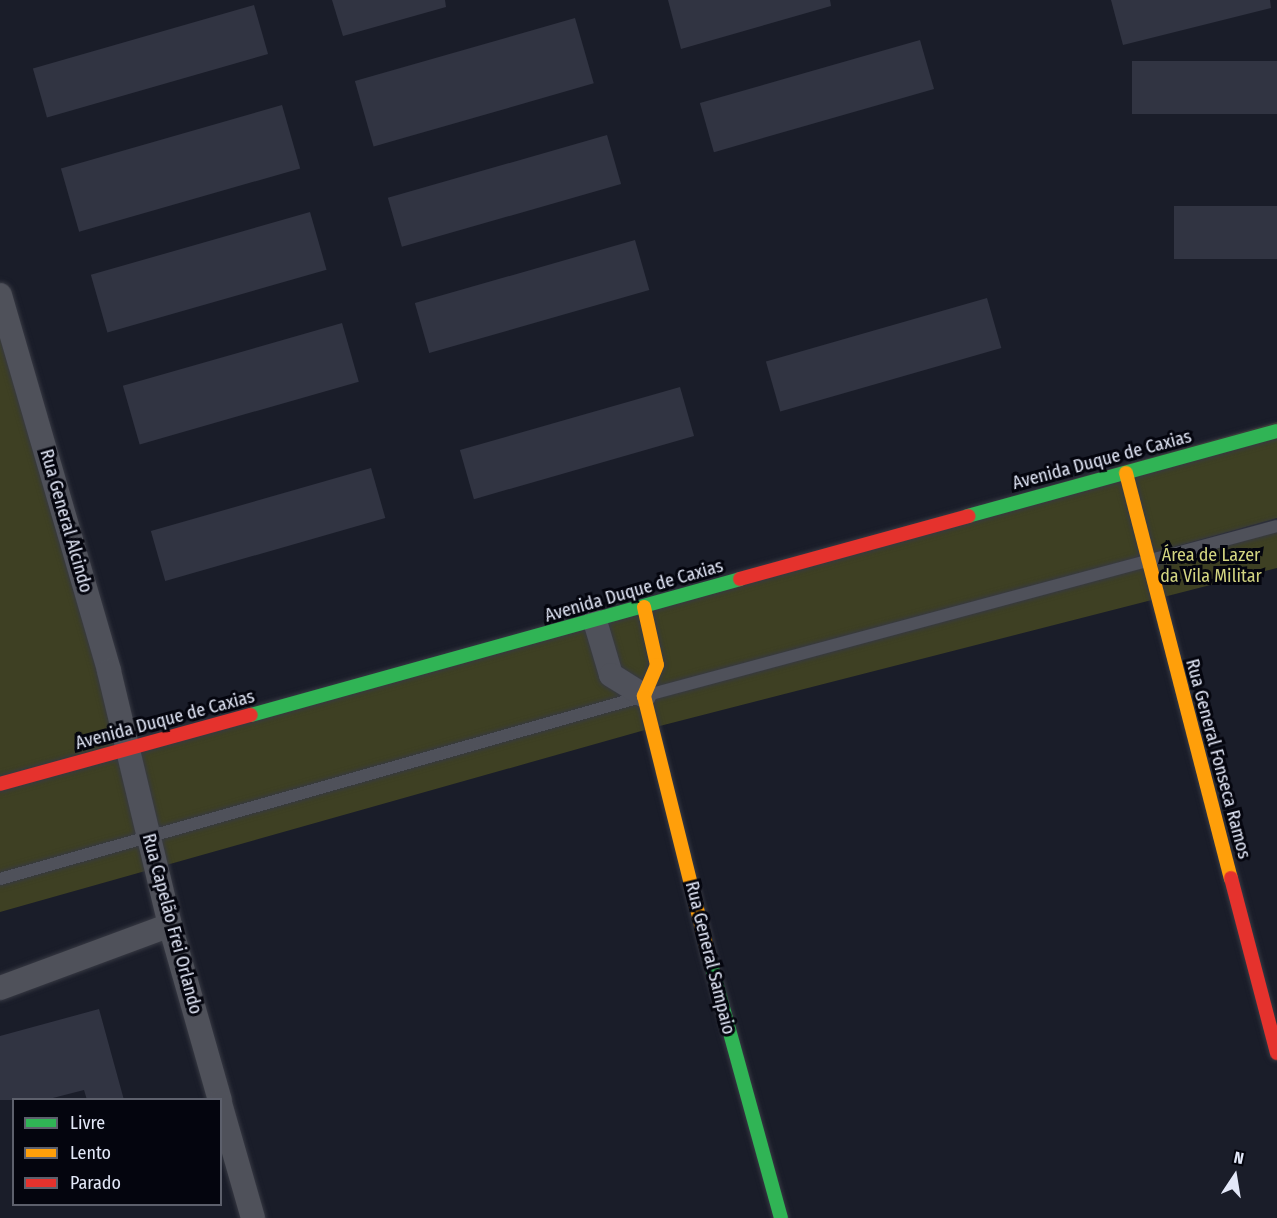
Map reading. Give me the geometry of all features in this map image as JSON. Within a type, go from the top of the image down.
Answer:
[{"type":"main road","name":"Avenida Duque de Caxias","points":[[0,783],[595,621],[1277,431]]},
{"type":"main road","name":"Rua General Fonseca Ramos","points":[[1126,473],[1277,1053]]},
{"type":"main road","points":[[644,607],[657,665],[644,696]]},
{"type":"main road","name":"Rua General Sampaio","points":[[644,696],[722,1010],[781,1218]]},
{"type":"street","name":"Rua General Alcindo","points":[[0,295],[130,748]]},
{"type":"street","points":[[595,621],[611,675],[644,696]]},
{"type":"street","name":"Rua Capelão Frei Orlando","points":[[130,748],[170,925],[219,1098]]},
{"type":"street","points":[[0,988],[170,925]]},
{"type":"street","name":"Rua Capelão Frei Orlando","points":[[222,1108],[253,1218]]},
{"type":"lane","points":[[0,879],[644,696],[1148,564],[1277,526]]},
{"type":"green space","name":"Área de Lazer da Vila Militar","points":[[0,292],[129,744],[1277,422],[1277,518],[686,684],[1277,526],[1277,568],[652,728],[0,912]]},
{"type":"building","points":[[332,0],[445,0],[446,7],[343,36]]},
{"type":"building","points":[[668,0],[830,0],[831,6],[681,49]]},
{"type":"building","points":[[1111,0],[1270,0],[1271,8],[1123,45]]},
{"type":"building","points":[[254,5],[268,54],[47,117],[33,68]]},
{"type":"building","points":[[575,18],[594,83],[374,146],[355,81]]},
{"type":"building","points":[[920,40],[934,89],[714,152],[700,103]]},
{"type":"building","points":[[1132,61],[1277,61],[1277,114],[1132,114]]},
{"type":"building","points":[[282,105],[300,168],[79,232],[61,168]]},
{"type":"building","points":[[607,135],[621,184],[402,247],[388,198]]},
{"type":"building","points":[[1174,206],[1277,206],[1277,259],[1174,259]]},
{"type":"building","points":[[310,212],[327,270],[107,333],[91,275]]},
{"type":"building","points":[[635,240],[649,290],[429,353],[415,303]]},
{"type":"building","points":[[987,298],[1001,348],[780,411],[766,361]]},
{"type":"building","points":[[342,323],[359,382],[140,444],[123,386]]},
{"type":"building","points":[[680,387],[694,436],[474,499],[460,450]]},
{"type":"building","points":[[371,468],[385,518],[165,581],[151,531]]},
{"type":"building","points":[[99,1009],[123,1098],[86,1098],[84,1090],[53,1098],[0,1100],[0,1036]]},
{"type":"traffic: fast","points":[[968,516],[1277,431]]},
{"type":"traffic: fast","points":[[251,715],[740,579]]},
{"type":"traffic: fast","points":[[708,953],[781,1218]]},
{"type":"traffic: slow","points":[[1126,473],[1231,878]]},
{"type":"traffic: slow","points":[[644,607],[657,665],[644,696],[708,953]]},
{"type":"traffic: jam","points":[[740,579],[968,516]]},
{"type":"traffic: jam","points":[[0,784],[251,715]]},
{"type":"traffic: jam","points":[[1231,878],[1277,1053]]}]
